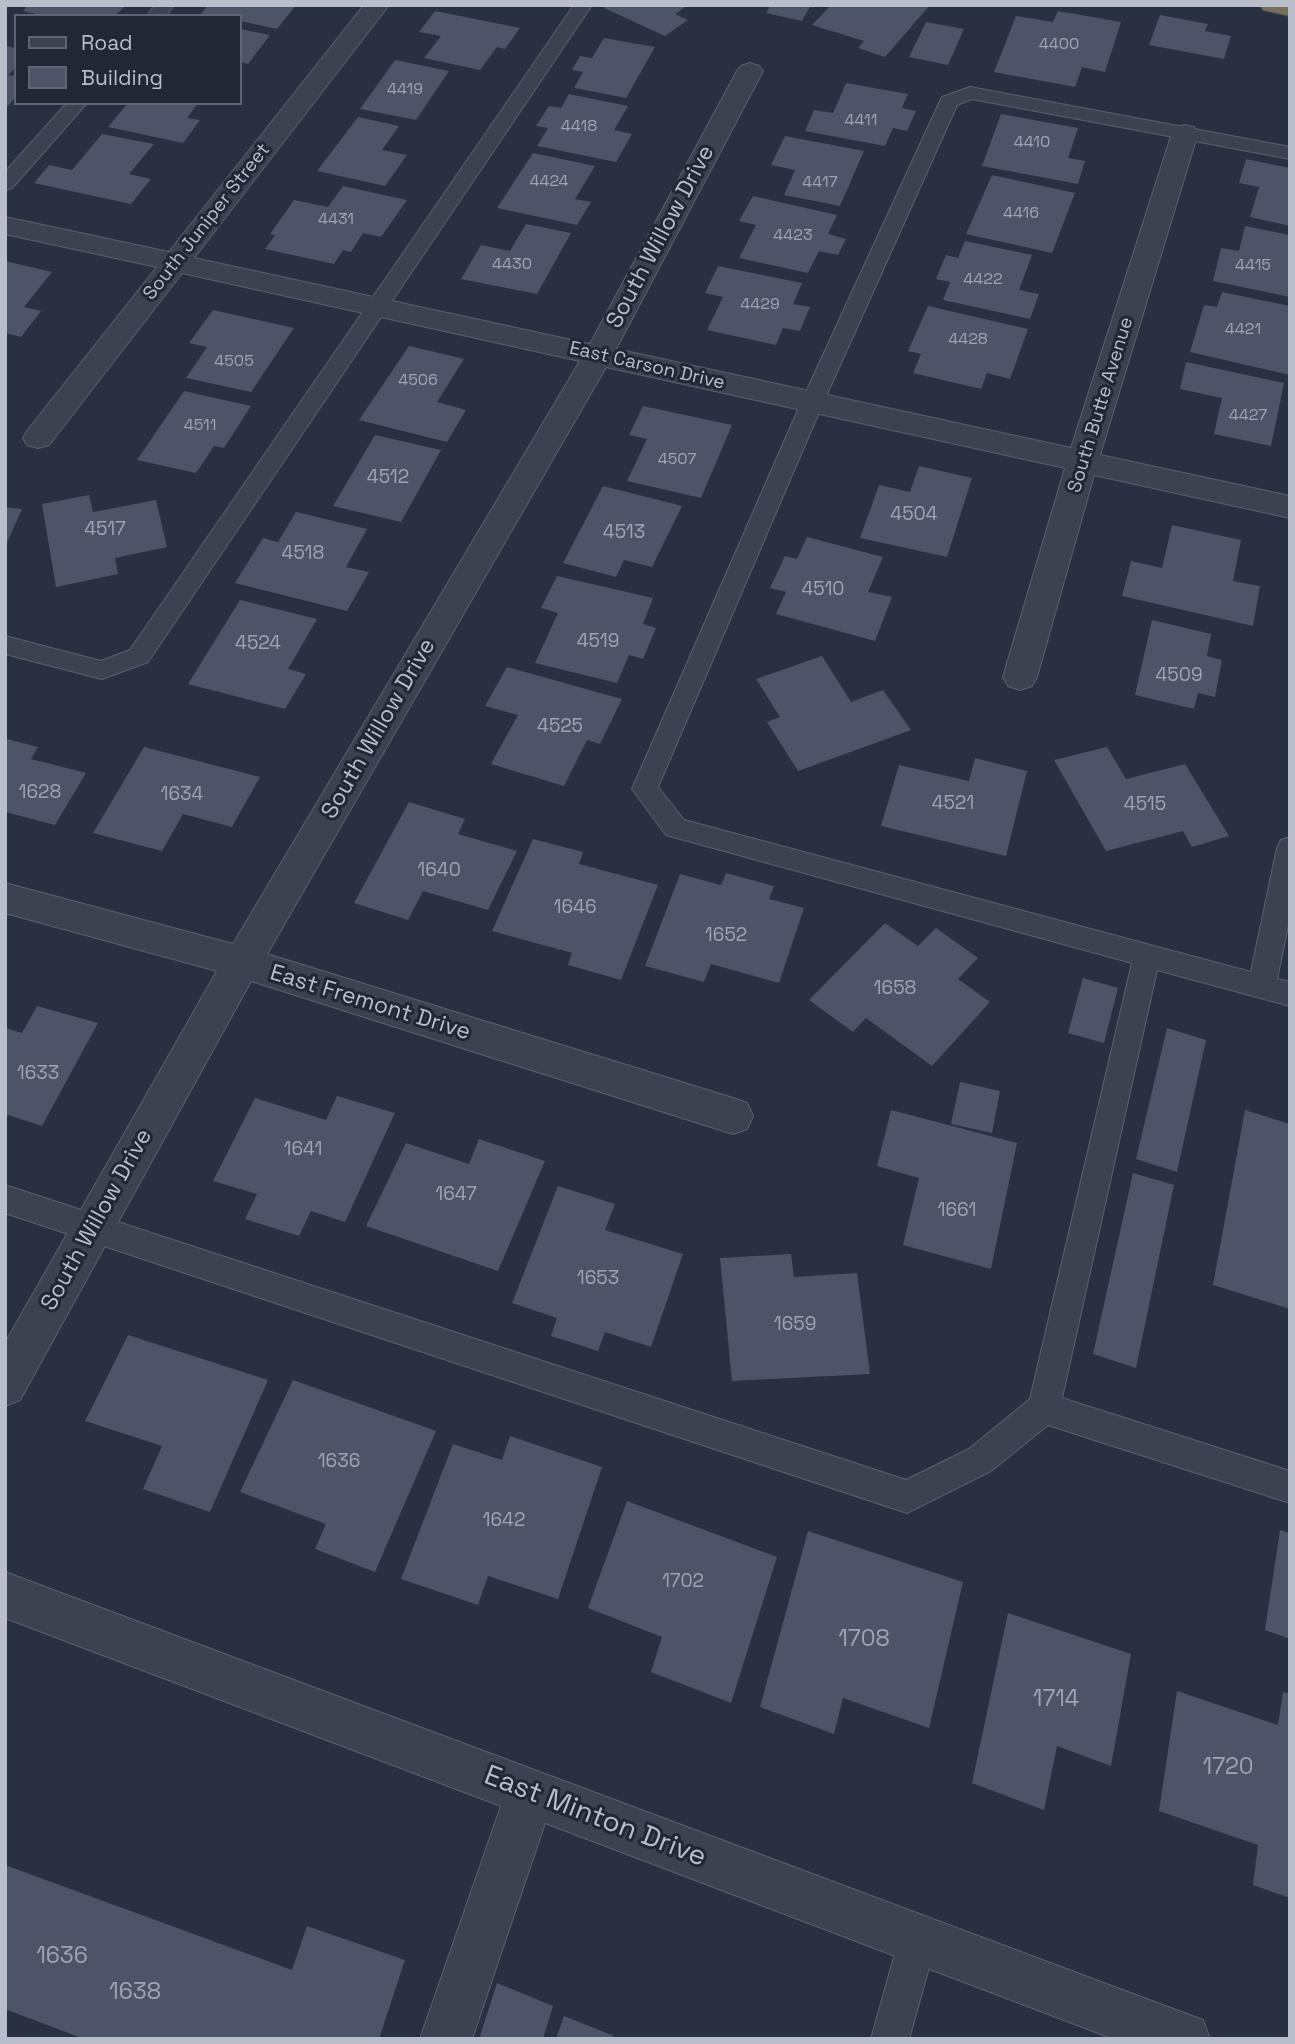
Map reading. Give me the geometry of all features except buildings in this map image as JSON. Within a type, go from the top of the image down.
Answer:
[{"type":"highway","points":[[1272,5],[1290,9]]},
{"type":"street","name":"South Juniper Street","points":[[37,438],[377,5]]},
{"type":"street","name":"South Willow Drive","points":[[5,1385],[242,962],[598,355],[750,71]]},
{"type":"street","name":"South Butte Avenue","points":[[1020,677],[1082,462],[1185,134]]},
{"type":"street","name":"East Carson Drive","points":[[5,225],[1290,507]]},
{"type":"street","name":"East Fremont Drive","points":[[5,898],[242,962],[733,1116]]},
{"type":"street","name":"East Minton Drive","points":[[5,1595],[1184,2039]]},
{"type":"street","points":[[446,2039],[530,1793]]},
{"type":"lane","points":[[5,645],[102,670],[139,656],[583,5]]},
{"type":"lane","points":[[1290,153],[970,93],[948,101],[812,403],[645,789],[675,828],[1290,994]]},
{"type":"lane","points":[[5,184],[76,105]]},
{"type":"lane","points":[[1262,986],[1290,848]]},
{"type":"lane","points":[[5,1199],[907,1497],[980,1460],[1044,1408],[1147,955]]},
{"type":"lane","points":[[1044,1408],[1290,1488]]},
{"type":"lane","points":[[890,2039],[918,1938]]}]
